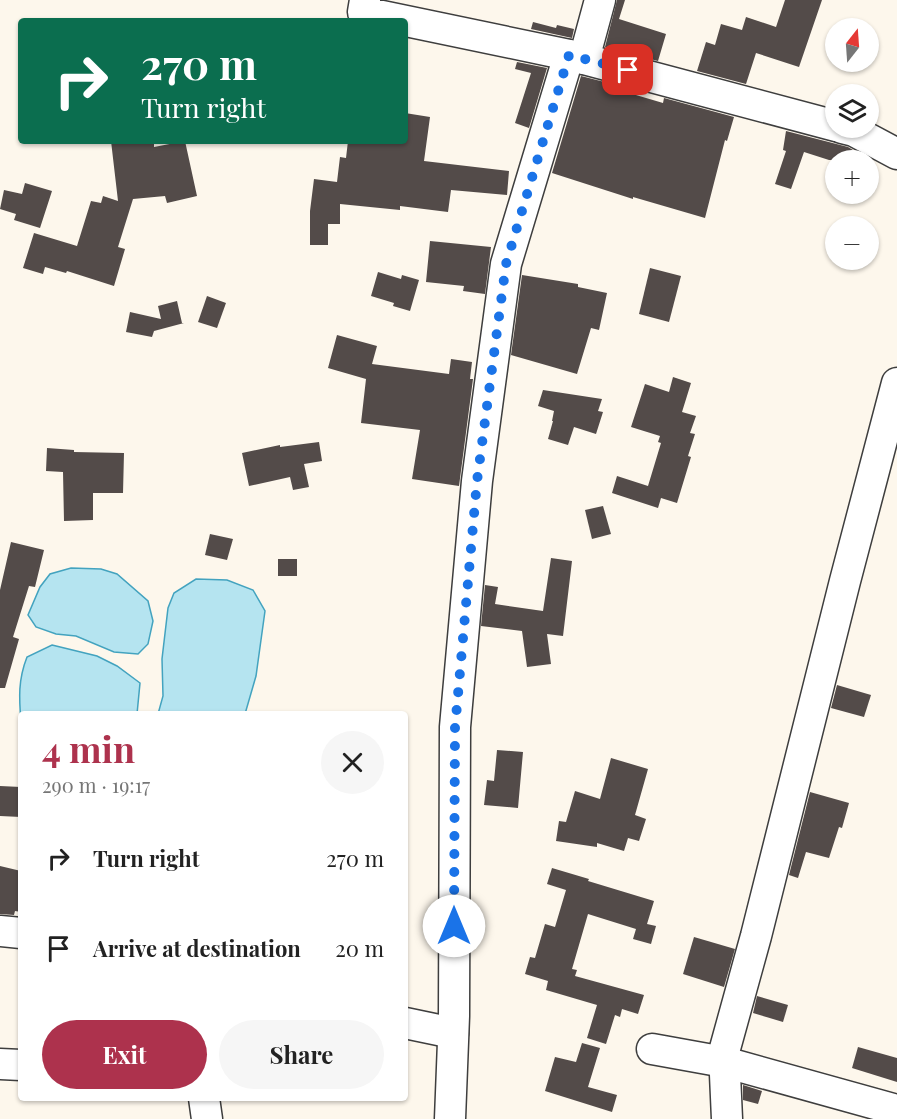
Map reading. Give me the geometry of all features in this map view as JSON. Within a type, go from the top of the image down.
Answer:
[{"type":"street","points":[[365,0],[363,12],[391,18]]},
{"type":"street","points":[[450,1119],[453,1034],[455,728],[477,481],[506,264],[576,57],[600,0]]},
{"type":"street","points":[[408,22],[576,57],[825,123]]},
{"type":"street","points":[[867,138],[897,154]]},
{"type":"street","points":[[727,1119],[724,1052],[756,936],[844,581],[897,383]]},
{"type":"street","points":[[0,931],[18,933]]},
{"type":"street","points":[[408,1024],[453,1034]]},
{"type":"street","points":[[652,1049],[724,1062],[897,1110]]},
{"type":"street","points":[[0,1064],[18,1065]]},
{"type":"street","points":[[204,1101],[207,1119]]},
{"type":"water","points":[[71,568],[101,569],[117,574],[148,601],[153,621],[148,644],[138,654],[114,652],[76,636],[56,634],[36,627],[28,615],[40,587],[50,574]]},
{"type":"water","points":[[196,579],[227,580],[253,590],[265,611],[256,676],[246,711],[159,711],[163,696],[162,659],[168,608],[174,593]]},
{"type":"water","points":[[52,645],[97,656],[117,666],[140,683],[137,711],[20,711],[20,689],[27,657]]},
{"type":"building","points":[[617,0],[625,0],[619,19],[666,34],[658,61],[605,47]]},
{"type":"building","points":[[785,0],[822,0],[799,67],[756,53],[746,84],[697,71],[706,42],[715,45],[721,24],[742,30],[746,17],[776,27]]},
{"type":"building","points":[[533,22],[556,28],[557,25],[574,29],[572,38],[531,29]]},
{"type":"building","points":[[517,62],[547,68],[529,128],[515,123],[531,73],[515,69]]},
{"type":"building","points":[[581,76],[620,86],[619,90],[663,103],[664,98],[734,117],[727,141],[725,140],[705,218],[633,197],[633,199],[552,173]]},
{"type":"building","points":[[408,113],[430,117],[424,161],[509,171],[507,195],[451,190],[448,212],[400,206],[400,210],[340,204],[340,224],[328,224],[328,245],[310,245],[310,211],[314,179],[337,182],[340,157],[346,158],[348,144],[408,144]]},
{"type":"building","points":[[786,131],[853,150],[825,150],[825,159],[804,152],[791,189],[775,184],[786,151],[783,150]]},
{"type":"building","points":[[111,144],[154,144],[154,147],[186,144],[197,196],[167,203],[165,196],[133,199],[118,247],[125,249],[114,286],[67,271],[66,273],[45,267],[43,274],[23,268],[34,233],[77,246],[91,201],[101,203],[103,196],[118,201]]},
{"type":"building","points":[[25,183],[52,191],[40,228],[14,220],[16,214],[0,209],[4,190],[22,194]]},
{"type":"building","points":[[430,241],[491,247],[485,294],[463,291],[464,286],[426,282]]},
{"type":"building","points":[[650,268],[681,276],[669,322],[639,314]]},
{"type":"building","points":[[378,272],[401,279],[402,275],[419,280],[410,311],[371,296]]},
{"type":"building","points":[[522,275],[578,284],[578,287],[607,293],[599,330],[591,328],[577,374],[511,355]]},
{"type":"building","points":[[207,296],[226,303],[217,328],[198,322]]},
{"type":"building","points":[[177,301],[182,323],[184,323],[154,331],[152,337],[126,332],[130,312],[161,319],[158,306]]},
{"type":"building","points":[[337,335],[377,346],[372,364],[449,374],[451,359],[472,362],[470,379],[473,379],[459,486],[412,479],[420,430],[361,423],[366,379],[328,368]]},
{"type":"building","points":[[673,377],[691,383],[682,412],[696,416],[690,433],[695,434],[688,456],[691,457],[677,503],[661,498],[658,508],[612,493],[617,476],[648,486],[661,443],[658,442],[660,436],[631,427],[645,384],[669,392]]},
{"type":"building","points":[[543,390],[602,399],[598,411],[603,412],[596,434],[574,427],[568,445],[548,439],[554,411],[538,406]]},
{"type":"building","points":[[319,442],[322,461],[304,464],[309,487],[293,490],[290,477],[249,486],[242,453],[280,445],[280,447]]},
{"type":"building","points":[[47,448],[74,450],[74,452],[124,453],[123,493],[93,493],[93,520],[64,521],[63,472],[46,471]]},
{"type":"building","points":[[603,506],[611,534],[592,539],[585,510]]},
{"type":"building","points":[[210,534],[233,539],[227,560],[205,555]]},
{"type":"building","points":[[11,542],[44,550],[35,587],[29,586],[13,637],[19,639],[5,688],[0,688],[0,590]]},
{"type":"building","points":[[551,558],[572,561],[563,636],[547,634],[551,664],[527,667],[522,631],[481,626],[485,585],[498,587],[495,604],[543,611]]},
{"type":"building","points":[[278,559],[297,559],[297,576],[278,576]]},
{"type":"building","points":[[837,685],[871,695],[864,717],[831,708]]},
{"type":"building","points":[[497,750],[523,752],[518,808],[484,805],[487,780],[494,781]]},
{"type":"building","points":[[611,758],[648,769],[635,815],[646,819],[639,841],[628,838],[624,851],[597,843],[597,847],[556,841],[559,821],[566,822],[575,791],[600,799]]},
{"type":"building","points":[[0,786],[18,787],[18,817],[0,816]]},
{"type":"building","points":[[810,792],[849,803],[842,828],[839,827],[829,858],[806,852],[798,878],[789,875]]},
{"type":"building","points":[[0,866],[18,870],[18,912],[15,911],[14,915],[0,914]]},
{"type":"building","points":[[552,868],[654,901],[647,924],[656,926],[651,944],[633,939],[636,929],[588,914],[572,969],[577,970],[575,976],[644,995],[638,1014],[622,1009],[620,1017],[615,1015],[606,1044],[587,1038],[597,1005],[546,990],[548,981],[525,974],[530,957],[535,958],[545,924],[555,927],[566,890],[547,884]]},
{"type":"building","points":[[694,937],[735,949],[724,987],[683,974]]},
{"type":"building","points":[[757,996],[788,1005],[783,1022],[753,1013]]},
{"type":"building","points":[[582,1043],[600,1048],[588,1087],[617,1095],[612,1112],[545,1091],[555,1057],[576,1062]]},
{"type":"building","points":[[858,1047],[897,1058],[897,1082],[852,1068]]},
{"type":"building","points":[[743,1085],[762,1091],[758,1104],[743,1100]]},
{"type":"route","points":[[454,926],[455,728],[477,481],[506,264],[569,55],[628,70]]}]
